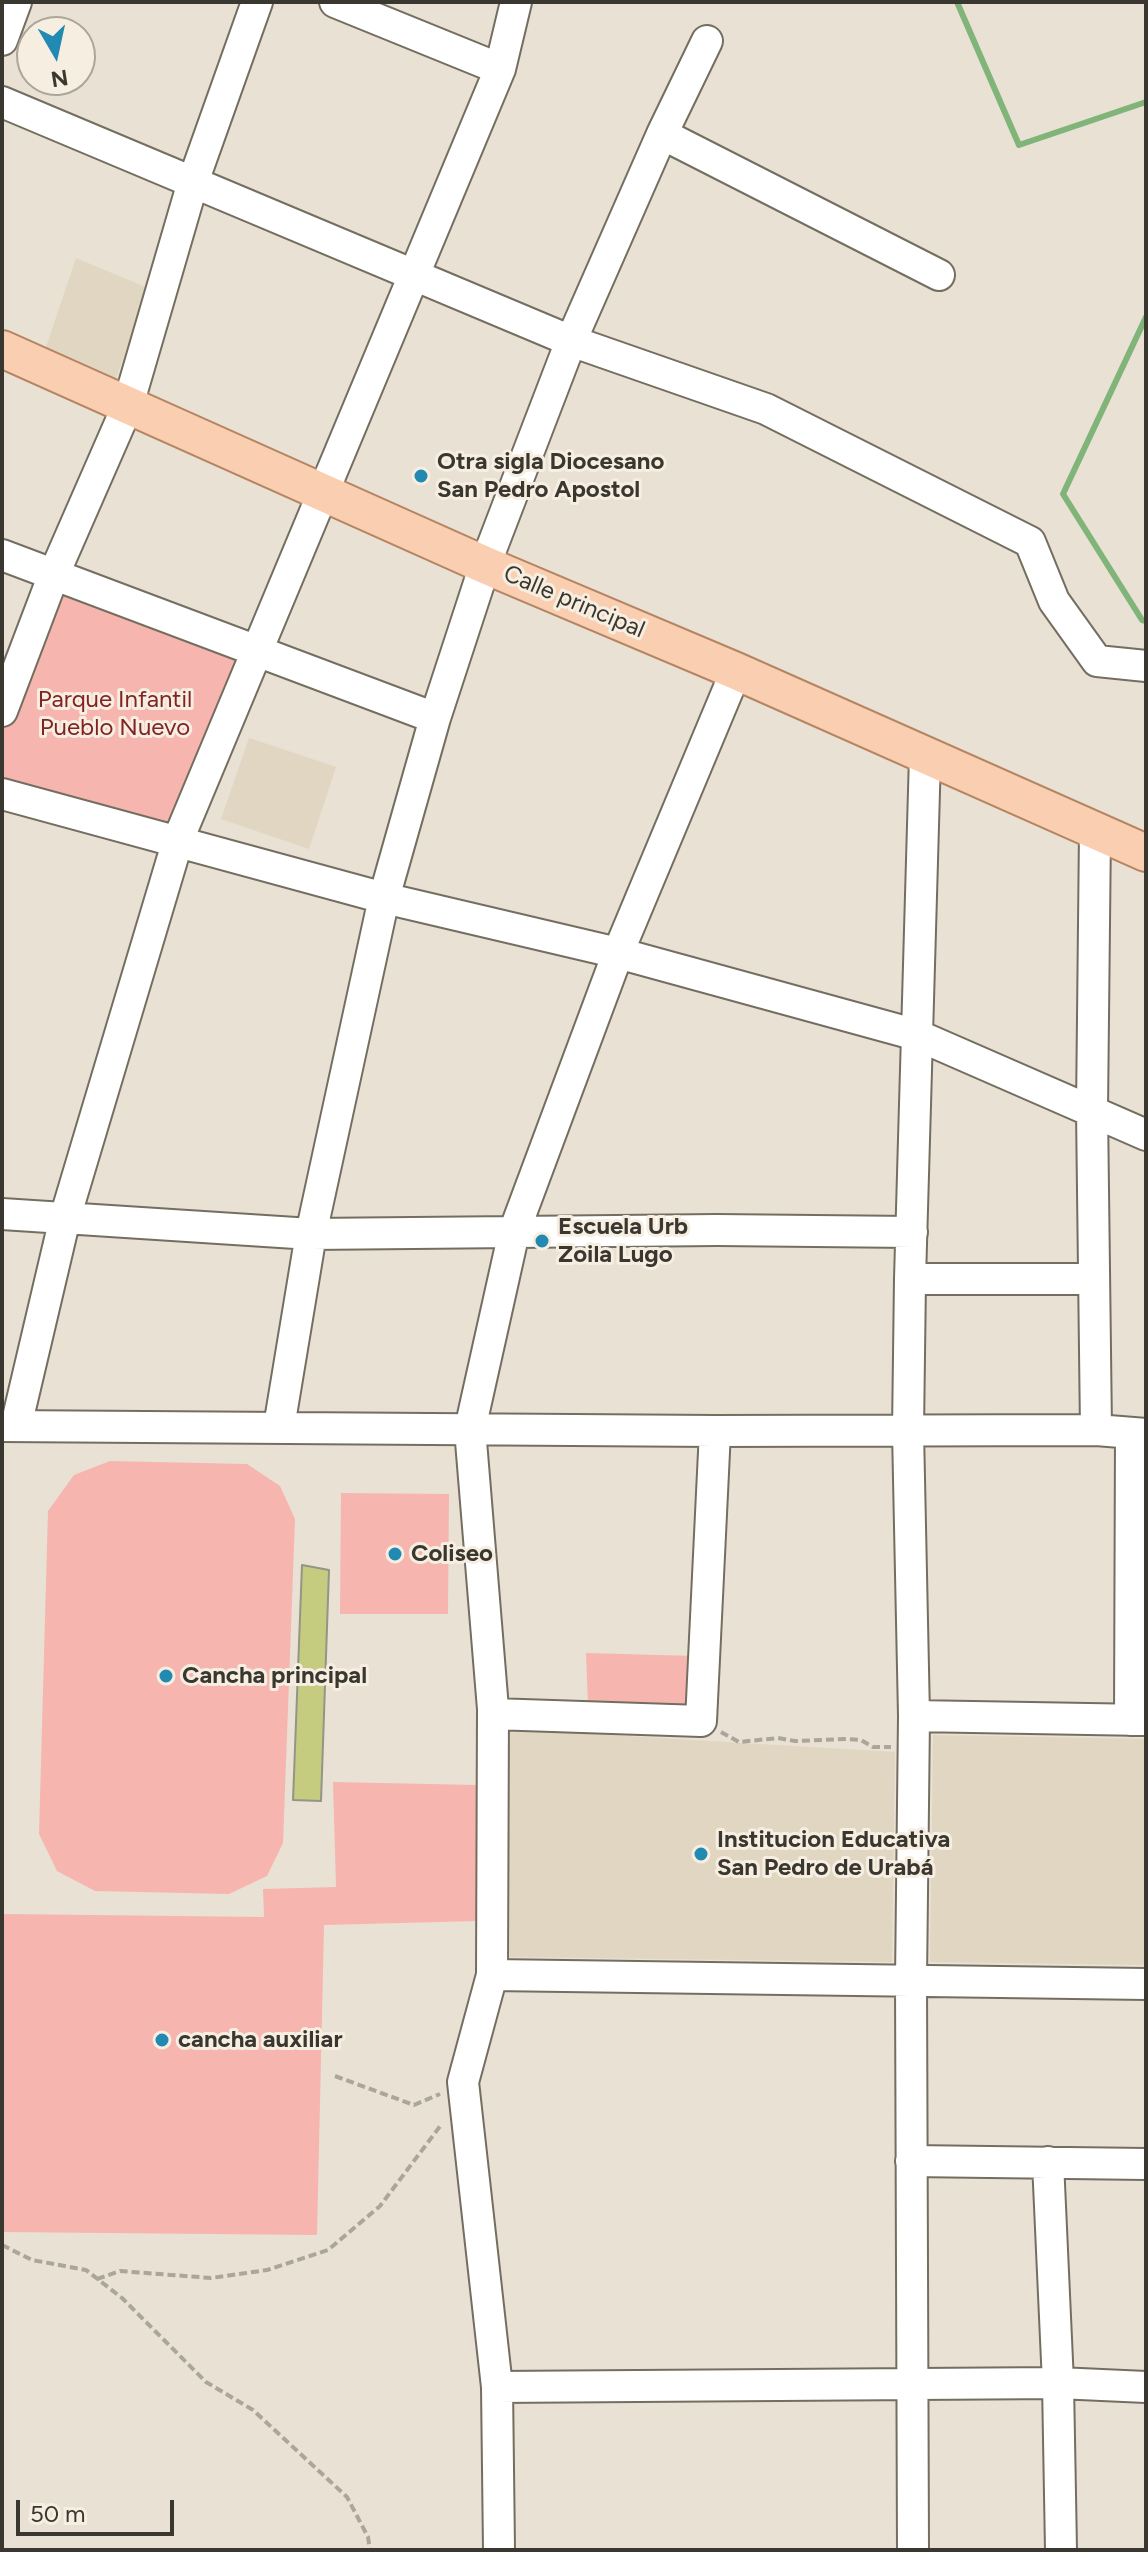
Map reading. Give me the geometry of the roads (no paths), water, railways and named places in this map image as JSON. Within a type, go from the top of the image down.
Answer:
[{"type":"main road","name":"Calle principal","points":[[2,349],[485,565],[736,671],[1146,853]]},
{"type":"street","points":[[2,40],[16,2]]},
{"type":"street","points":[[2,711],[54,574],[128,405],[193,182],[257,2]]},
{"type":"street","points":[[335,2],[500,69]]},
{"type":"street","points":[[516,2],[500,69],[178,840],[65,1218],[9,1426],[715,1431],[1096,1430],[1138,1434],[1138,1720],[914,1731]]},
{"type":"street","points":[[279,1427],[311,1234],[384,898],[435,718],[485,565],[571,341],[662,134],[707,41]]},
{"type":"street","points":[[2,102],[571,341],[766,409],[1030,542],[1054,601],[1097,661],[1146,666]]},
{"type":"street","points":[[662,134],[939,275]]},
{"type":"street","points":[[2,555],[435,718]]},
{"type":"street","points":[[499,2550],[497,2387],[463,2082],[492,1975],[493,1714],[470,1429],[514,1232],[618,953],[736,671]]},
{"type":"street","points":[[913,2550],[911,1981],[914,1731],[908,1431],[925,756]]},
{"type":"street","points":[[2,794],[384,898],[618,953],[917,1035],[1146,1135]]},
{"type":"street","points":[[1095,831],[1092,1110],[1096,1430]]},
{"type":"street","points":[[2,1214],[311,1234],[717,1230],[912,1232]]},
{"type":"street","points":[[910,1279],[1094,1279]]},
{"type":"street","points":[[493,1714],[701,1721],[715,1431]]},
{"type":"street","points":[[492,1975],[1146,1984]]},
{"type":"street","points":[[911,2161],[1146,2164]]},
{"type":"street","points":[[1048,2162],[1058,2383],[1061,2550]]},
{"type":"street","points":[[497,2387],[912,2383],[1058,2383],[1146,2387]]},
{"type":"waterway","points":[[957,2],[1019,145],[1146,102]]},
{"type":"waterway","points":[[1146,317],[1063,494],[1142,620],[1146,621]]},
{"type":"place","name":"Otra sigla Diocesano San Pedro Apostol","points":[[421,476]]},
{"type":"place","name":"Escuela Urb Zoila Lugo","points":[[542,1241]]},
{"type":"place","name":"Coliseo","points":[[395,1554]]},
{"type":"place","name":"Cancha principal","points":[[166,1676]]},
{"type":"place","name":"Institucion Educativa San Pedro de Urabá","points":[[701,1854]]},
{"type":"place","name":"cancha auxiliar","points":[[162,2040]]},
{"type":"park label","name":"Parque Infantil Pueblo Nuevo","points":[[115,714]]}]
